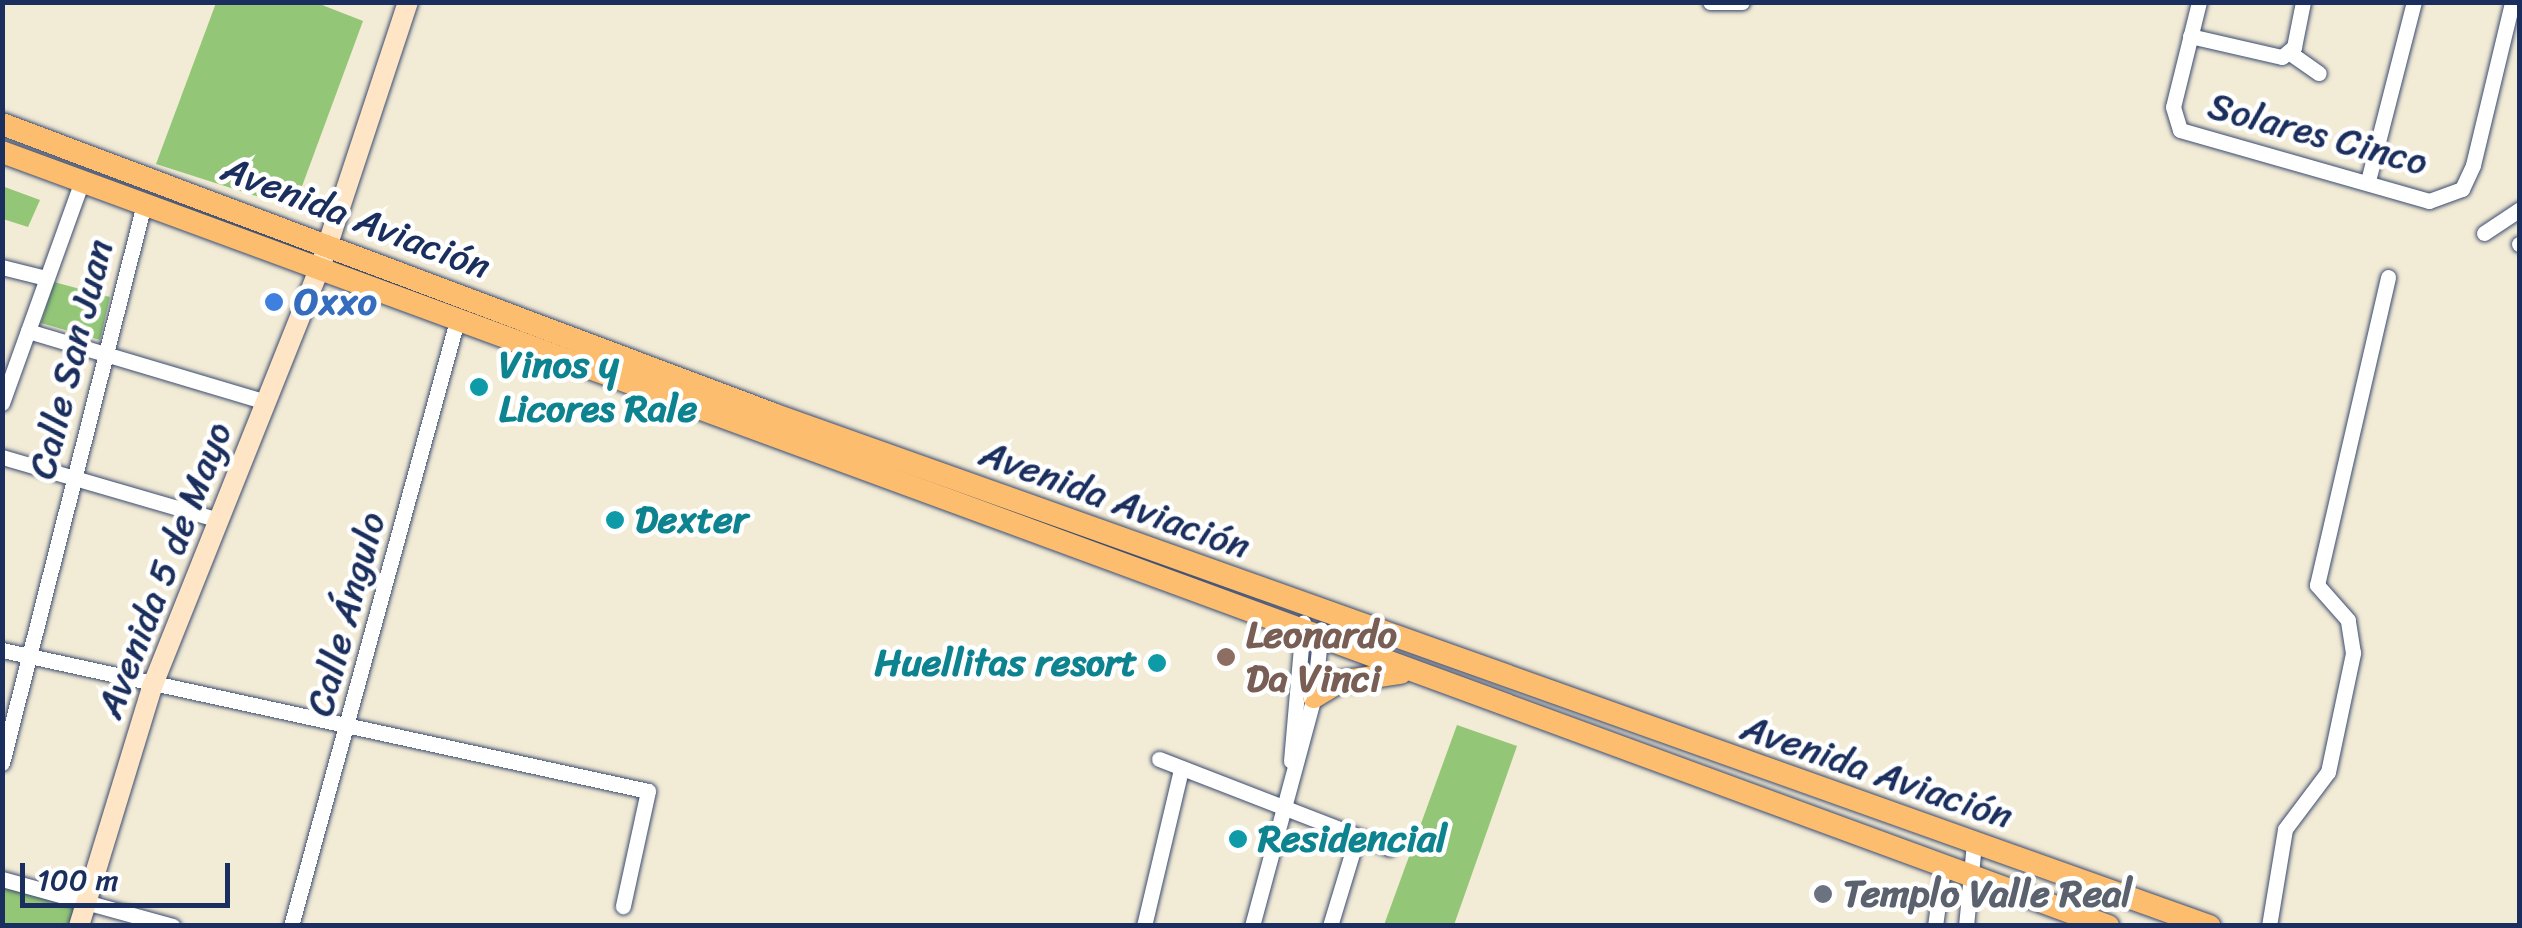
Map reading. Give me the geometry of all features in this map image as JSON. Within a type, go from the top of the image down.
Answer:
[{"type":"main road","name":"Avenida 5 de Mayo","points":[[79,926],[152,687],[320,268],[408,2]]},
{"type":"main road","name":"Avenida Aviación","points":[[2,124],[328,243],[773,414],[2209,926]]},
{"type":"main road","name":"Avenida Aviación","points":[[2,152],[458,317],[764,439],[2108,926]]},
{"type":"main road","points":[[764,439],[773,414]]},
{"type":"main road","points":[[1307,695],[1361,676],[1418,674]]},
{"type":"street","points":[[1710,2],[1742,2]]},
{"type":"street","name":"Solares Cinco","points":[[2198,2],[2173,107],[2180,130],[2369,176],[2415,200],[2462,189],[2512,2]]},
{"type":"street","name":"Solares Cinco","points":[[2190,36],[2273,58],[2290,53],[2303,2]]},
{"type":"street","points":[[2369,176],[2414,2]]},
{"type":"street","points":[[2290,53],[2320,73]]},
{"type":"street","points":[[2,402],[82,181]]},
{"type":"street","name":"Calle San Juan","points":[[2,763],[144,204]]},
{"type":"street","points":[[2484,233],[2520,210]]},
{"type":"street","points":[[2,267],[46,278]]},
{"type":"street","points":[[2269,926],[2285,829],[2328,772],[2353,653],[2348,620],[2317,584],[2388,278]]},
{"type":"street","name":"Calle Ángulo","points":[[292,926],[348,732],[458,317]]},
{"type":"street","points":[[28,331],[266,402]]},
{"type":"street","points":[[2,457],[219,520]]},
{"type":"street","points":[[1252,926],[1307,695],[1314,637],[1310,608]]},
{"type":"street","points":[[2,650],[348,732],[648,791],[623,906]]},
{"type":"street","points":[[1159,760],[1389,848]]},
{"type":"street","points":[[1144,926],[1181,769]]},
{"type":"street","points":[[1330,926],[1358,837]]},
{"type":"street","points":[[1966,926],[1974,843]]},
{"type":"street","points":[[1935,926],[1943,868]]},
{"type":"street","points":[[2,879],[173,926]]},
{"type":"green space","points":[[216,3],[317,3],[363,21],[294,208],[156,164]]},
{"type":"green space","points":[[2,186],[40,200],[28,227],[3,219]]},
{"type":"green space","points":[[54,282],[110,297],[100,340],[41,323]]},
{"type":"green space","points":[[1457,725],[1517,746],[1454,925],[1384,925]]},
{"type":"green space","points":[[2,885],[79,906],[74,925],[3,925]]},
{"type":"place","name":"Oxxo","points":[[274,302]]},
{"type":"place","name":"Vinos y Licores Rale","points":[[479,387]]},
{"type":"place","name":"Dexter","points":[[615,520]]},
{"type":"place","name":"Leonardo Da Vinci","points":[[1226,657]]},
{"type":"place","name":"Huellitas resort","points":[[1157,663]]},
{"type":"place","name":"Residencial","points":[[1238,839]]},
{"type":"place","name":"Templo Valle Real","points":[[1823,894]]}]
